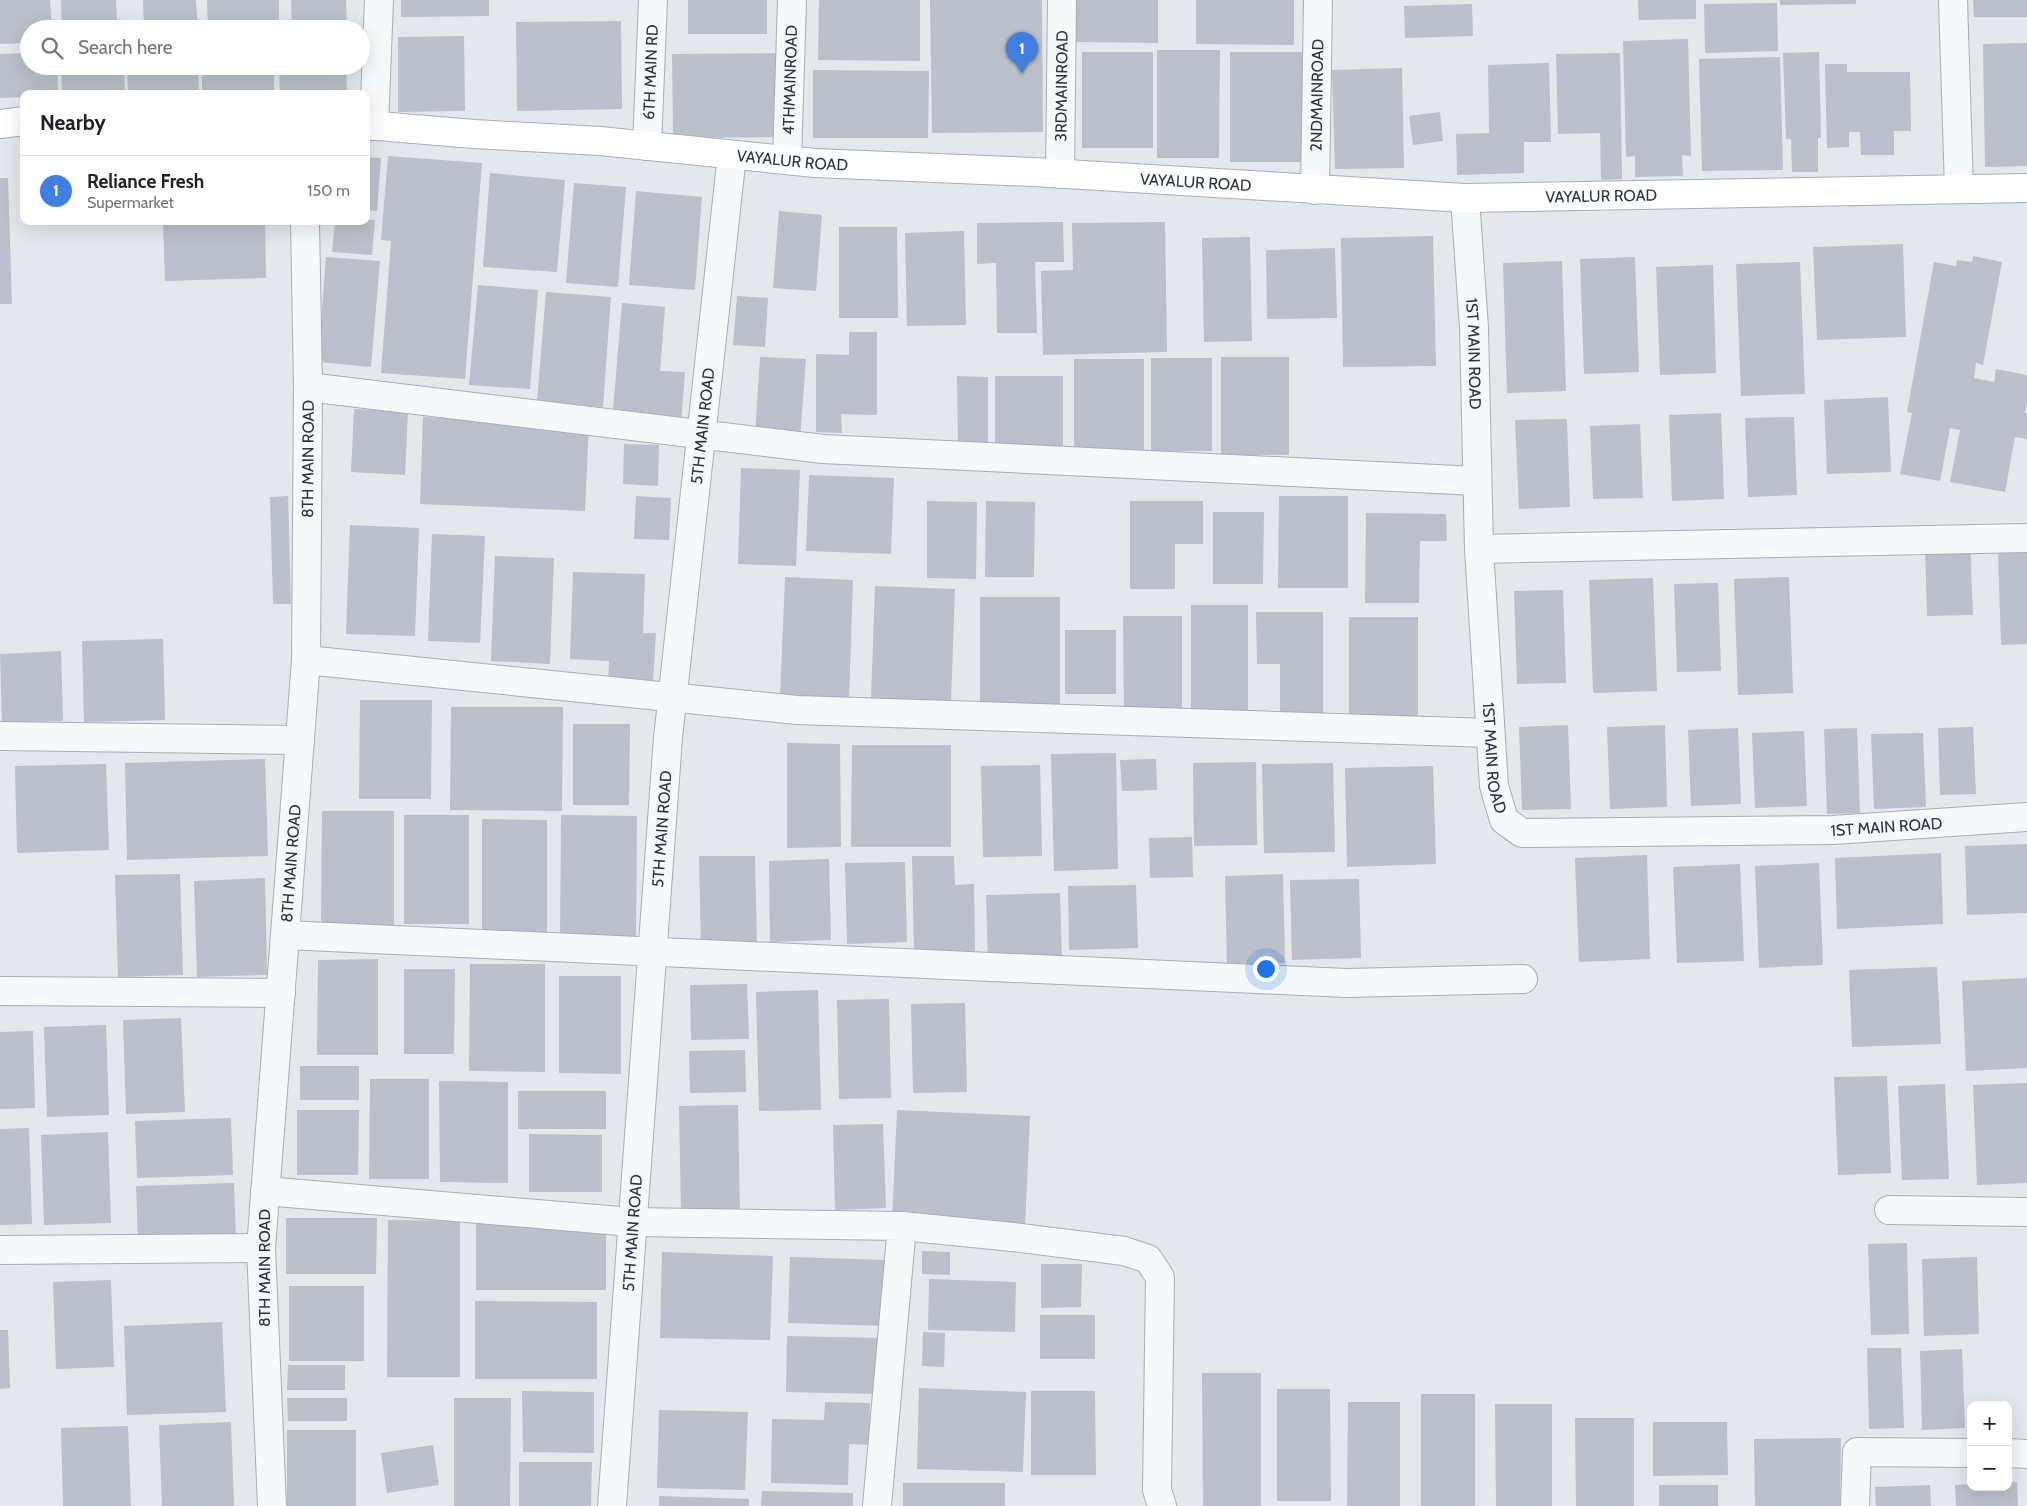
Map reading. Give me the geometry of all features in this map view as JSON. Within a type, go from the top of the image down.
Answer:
[{"type":"main road","points":[[0,124],[20,122]]},
{"type":"main road","name":"VAYALUR ROAD","points":[[370,125],[600,141],[815,163],[1060,174],[1465,198],[2027,188]]},
{"type":"street","points":[[370,125],[379,0]]},
{"type":"street","name":"6TH MAIN RD","points":[[647,146],[653,0]]},
{"type":"street","name":"4THMAINROAD","points":[[788,160],[792,0]]},
{"type":"street","name":"3RDMAINROAD","points":[[1060,174],[1062,0]]},
{"type":"street","name":"2NDMAINROAD","points":[[1315,190],[1318,0]]},
{"type":"street","points":[[1953,0],[1958,188]]},
{"type":"street","name":"5TH MAIN ROAD","points":[[612,1506],[672,698],[732,155]]},
{"type":"street","name":"1ST MAIN ROAD","points":[[1465,198],[1474,328],[1479,549],[1489,733],[1494,786],[1504,820],[1522,833],[1832,830],[2027,817]]},
{"type":"street","name":"8TH MAIN ROAD","points":[[272,1506],[261,1248],[306,660],[308,387],[305,225]]},
{"type":"street","points":[[308,387],[823,449],[1477,481]]},
{"type":"street","points":[[1479,549],[2027,538]]},
{"type":"street","points":[[306,660],[797,710],[1489,733]]},
{"type":"street","points":[[0,736],[300,740]]},
{"type":"street","points":[[285,934],[1346,983],[1523,979]]},
{"type":"street","points":[[0,990],[280,993]]},
{"type":"street","points":[[265,1191],[632,1222],[902,1226],[1124,1251],[1148,1259],[1160,1277],[1157,1490],[1162,1506]]},
{"type":"street","points":[[1889,1210],[2027,1212]]},
{"type":"street","points":[[877,1506],[902,1226]]},
{"type":"street","points":[[0,1250],[261,1248]]},
{"type":"street","points":[[1855,1506],[1857,1452],[1967,1453]]},
{"type":"street","points":[[2012,1454],[2027,1454]]},
{"type":"building","points":[[0,0],[50,0],[51,20],[20,20],[20,43],[0,44]]},
{"type":"building","points":[[61,0],[116,0],[117,20],[62,20]]},
{"type":"building","points":[[143,0],[196,0],[197,20],[144,20]]},
{"type":"building","points":[[207,0],[279,0],[279,20],[208,20]]},
{"type":"building","points":[[291,0],[346,0],[347,20],[292,20]]},
{"type":"building","points":[[401,0],[489,0],[489,16],[401,17]]},
{"type":"building","points":[[688,0],[767,0],[767,34],[688,34]]},
{"type":"building","points":[[819,0],[920,0],[920,61],[818,60]]},
{"type":"building","points":[[930,0],[1042,0],[1043,132],[932,133]]},
{"type":"building","points":[[1075,0],[1158,0],[1158,43],[1076,42]]},
{"type":"building","points":[[1196,0],[1294,0],[1294,45],[1196,44]]},
{"type":"building","points":[[1638,0],[1696,0],[1696,19],[1639,20]]},
{"type":"building","points":[[1780,0],[1856,0],[1856,4],[1780,5]]},
{"type":"building","points":[[1973,0],[2027,0],[2027,17],[1974,17]]},
{"type":"building","points":[[1777,3],[1778,51],[1705,53],[1704,4]]},
{"type":"building","points":[[1472,4],[1473,36],[1405,38],[1404,6]]},
{"type":"building","points":[[621,21],[622,109],[517,111],[516,22]]},
{"type":"building","points":[[464,36],[465,111],[398,112],[398,37]]},
{"type":"building","points":[[1688,39],[1691,156],[1682,155],[1683,176],[1635,177],[1635,156],[1626,157],[1623,41]]},
{"type":"building","points":[[2027,43],[2027,166],[1985,167],[1983,44]]},
{"type":"building","points":[[1157,50],[1220,50],[1219,158],[1157,158]]},
{"type":"building","points":[[1082,52],[1153,52],[1153,148],[1082,148]]},
{"type":"building","points":[[1230,52],[1308,52],[1308,162],[1230,162]]},
{"type":"building","points":[[1819,52],[1821,138],[1818,138],[1818,172],[1792,172],[1791,139],[1786,139],[1783,53]]},
{"type":"building","points":[[20,53],[20,75],[57,75],[58,90],[20,90],[20,97],[0,98],[0,54]]},
{"type":"building","points":[[780,53],[780,137],[673,138],[672,54]]},
{"type":"building","points":[[1620,53],[1622,179],[1601,180],[1600,133],[1558,134],[1556,54]]},
{"type":"building","points":[[1780,57],[1783,170],[1702,171],[1699,59]]},
{"type":"building","points":[[1549,63],[1551,142],[1524,142],[1524,173],[1457,175],[1456,134],[1489,133],[1488,65]]},
{"type":"building","points":[[1825,64],[1847,64],[1847,72],[1910,72],[1911,131],[1894,131],[1894,155],[1861,155],[1860,132],[1849,132],[1849,147],[1827,148]]},
{"type":"building","points":[[1402,68],[1404,168],[1335,169],[1332,70]]},
{"type":"building","points":[[813,70],[929,71],[928,138],[813,138]]},
{"type":"building","points":[[61,75],[124,75],[125,90],[62,90]]},
{"type":"building","points":[[127,75],[198,75],[199,90],[128,90]]},
{"type":"building","points":[[202,75],[274,75],[274,90],[202,90]]},
{"type":"building","points":[[279,75],[346,75],[347,90],[280,90]]},
{"type":"building","points":[[1440,112],[1443,141],[1413,145],[1409,116]]},
{"type":"building","points":[[388,156],[482,163],[465,379],[381,373],[391,241],[381,240]]},
{"type":"building","points":[[370,157],[381,158],[377,211],[370,210]]},
{"type":"building","points":[[490,173],[565,180],[557,272],[483,267]]},
{"type":"building","points":[[0,178],[8,178],[12,304],[0,304]]},
{"type":"building","points":[[574,183],[626,187],[618,287],[566,283]]},
{"type":"building","points":[[636,191],[702,197],[695,290],[629,285]]},
{"type":"building","points":[[779,211],[822,215],[816,291],[773,288]]},
{"type":"building","points":[[370,220],[375,220],[372,255],[332,252],[335,225],[370,225]]},
{"type":"building","points":[[1063,222],[1064,262],[1035,262],[1037,333],[997,333],[996,263],[977,264],[977,223]]},
{"type":"building","points":[[1165,222],[1167,352],[1043,355],[1041,271],[1073,270],[1072,223]]},
{"type":"building","points":[[163,225],[265,225],[266,278],[165,281]]},
{"type":"building","points":[[839,227],[897,227],[898,318],[839,318]]},
{"type":"building","points":[[964,231],[966,325],[907,326],[905,233]]},
{"type":"building","points":[[1433,236],[1436,366],[1343,367],[1341,238]]},
{"type":"building","points":[[1250,237],[1252,341],[1204,342],[1202,238]]},
{"type":"building","points":[[1903,244],[1906,337],[1817,340],[1813,247]]},
{"type":"building","points":[[1335,248],[1337,318],[1267,319],[1266,250]]},
{"type":"building","points":[[1973,256],[2002,262],[1983,365],[1976,363],[1974,378],[1994,382],[1996,369],[2027,375],[2025,413],[2027,413],[2027,439],[2015,437],[2005,492],[1950,482],[1960,430],[1950,428],[1940,481],[1900,474],[1912,413],[1907,412],[1934,262],[1956,266],[1957,260],[1972,262]]},
{"type":"building","points":[[326,257],[380,261],[371,367],[318,362]]},
{"type":"building","points":[[1635,257],[1639,372],[1584,374],[1580,259]]},
{"type":"building","points":[[1562,261],[1566,391],[1507,393],[1503,263]]},
{"type":"building","points":[[1800,262],[1805,394],[1741,396],[1736,264]]},
{"type":"building","points":[[1713,265],[1716,373],[1660,375],[1656,267]]},
{"type":"building","points":[[478,285],[538,290],[530,389],[469,385]]},
{"type":"building","points":[[546,292],[611,297],[603,407],[537,402]]},
{"type":"building","points":[[737,296],[768,298],[765,347],[733,345]]},
{"type":"building","points":[[622,303],[665,307],[660,371],[685,372],[681,423],[637,420],[637,412],[613,410]]},
{"type":"building","points":[[849,332],[877,332],[877,415],[841,414],[842,433],[816,432],[816,354],[849,355]]},
{"type":"building","points":[[760,357],[806,359],[800,438],[755,435]]},
{"type":"building","points":[[1221,357],[1289,357],[1289,455],[1221,455]]},
{"type":"building","points":[[1151,358],[1212,358],[1212,451],[1151,451]]},
{"type":"building","points":[[1074,359],[1144,359],[1144,453],[1074,453]]},
{"type":"building","points":[[957,376],[988,377],[988,447],[958,447]]},
{"type":"building","points":[[995,376],[1063,376],[1063,452],[995,453]]},
{"type":"building","points":[[1888,397],[1891,472],[1827,474],[1824,400]]},
{"type":"building","points":[[354,409],[408,411],[405,475],[351,472]]},
{"type":"building","points":[[1721,413],[1724,499],[1672,501],[1669,415]]},
{"type":"building","points":[[423,417],[589,423],[585,511],[420,504]]},
{"type":"building","points":[[1794,417],[1797,495],[1748,497],[1745,418]]},
{"type":"building","points":[[1567,419],[1570,507],[1519,509],[1515,420]]},
{"type":"building","points":[[1640,424],[1643,498],[1593,499],[1590,426]]},
{"type":"building","points":[[624,444],[659,445],[658,486],[623,484]]},
{"type":"building","points":[[741,468],[800,470],[796,566],[738,564]]},
{"type":"building","points":[[809,475],[894,478],[891,554],[806,551]]},
{"type":"building","points":[[288,496],[291,604],[273,604],[270,497]]},
{"type":"building","points":[[636,496],[671,498],[669,540],[634,539]]},
{"type":"building","points":[[1279,496],[1348,496],[1348,588],[1278,588]]},
{"type":"building","points":[[927,501],[977,502],[976,579],[927,578]]},
{"type":"building","points":[[986,501],[1035,502],[1034,577],[985,577]]},
{"type":"building","points":[[1130,501],[1203,501],[1203,544],[1175,544],[1175,589],[1130,589]]},
{"type":"building","points":[[1213,512],[1264,512],[1263,584],[1213,584]]},
{"type":"building","points":[[1366,513],[1446,514],[1447,541],[1420,541],[1419,603],[1365,603]]},
{"type":"building","points":[[350,525],[419,528],[415,636],[346,634]]},
{"type":"building","points":[[432,534],[485,536],[480,643],[428,641]]},
{"type":"building","points":[[1970,543],[1973,615],[1927,616],[1925,545]]},
{"type":"building","points":[[2027,552],[2027,644],[2001,645],[1998,553]]},
{"type":"building","points":[[495,556],[554,558],[550,664],[491,661]]},
{"type":"building","points":[[573,572],[645,574],[643,633],[656,633],[653,682],[608,680],[609,661],[570,659]]},
{"type":"building","points":[[785,577],[853,580],[849,700],[780,697]]},
{"type":"building","points":[[1789,577],[1793,693],[1738,695],[1734,579]]},
{"type":"building","points":[[1653,578],[1657,691],[1593,693],[1589,580]]},
{"type":"building","points":[[1718,583],[1721,671],[1677,672],[1674,584]]},
{"type":"building","points":[[875,586],[955,589],[951,702],[871,698]]},
{"type":"building","points":[[1563,590],[1566,683],[1517,684],[1514,591]]},
{"type":"building","points":[[980,597],[1060,597],[1060,711],[980,711]]},
{"type":"building","points":[[1191,605],[1248,605],[1248,719],[1191,719]]},
{"type":"building","points":[[1256,612],[1323,612],[1323,718],[1280,718],[1280,664],[1257,664]]},
{"type":"building","points":[[1123,616],[1182,616],[1182,716],[1124,716]]},
{"type":"building","points":[[1349,617],[1418,617],[1418,724],[1349,724]]},
{"type":"building","points":[[1065,630],[1116,630],[1116,694],[1065,694]]},
{"type":"building","points":[[163,639],[165,720],[84,722],[82,641]]},
{"type":"building","points":[[61,651],[63,721],[2,723],[0,654]]},
{"type":"building","points":[[360,700],[432,700],[431,799],[359,799]]},
{"type":"building","points":[[451,707],[563,707],[562,811],[450,810]]},
{"type":"building","points":[[573,724],[630,724],[629,805],[573,805]]},
{"type":"building","points":[[1568,725],[1571,809],[1522,810],[1519,727]]},
{"type":"building","points":[[1665,725],[1667,807],[1610,809],[1607,727]]},
{"type":"building","points":[[1973,727],[1976,794],[1940,795],[1938,728]]},
{"type":"building","points":[[1738,728],[1741,804],[1691,806],[1688,730]]},
{"type":"building","points":[[1857,728],[1860,813],[1827,814],[1824,729]]},
{"type":"building","points":[[1804,731],[1807,806],[1755,808],[1752,733]]},
{"type":"building","points":[[1923,733],[1926,807],[1874,809],[1871,734]]},
{"type":"building","points":[[787,743],[840,744],[841,847],[787,848]]},
{"type":"building","points":[[852,745],[951,745],[951,847],[851,847]]},
{"type":"building","points":[[1116,753],[1118,869],[1054,871],[1051,754]]},
{"type":"building","points":[[265,759],[268,856],[127,860],[125,763]]},
{"type":"building","points":[[1156,759],[1157,790],[1122,791],[1120,760]]},
{"type":"building","points":[[1256,762],[1257,845],[1194,846],[1193,763]]},
{"type":"building","points":[[1333,763],[1335,852],[1264,853],[1262,764]]},
{"type":"building","points":[[106,764],[109,850],[17,853],[15,766]]},
{"type":"building","points":[[1040,765],[1042,856],[983,857],[981,766]]},
{"type":"building","points":[[1433,766],[1436,864],[1347,867],[1345,768]]},
{"type":"building","points":[[322,811],[394,811],[394,928],[321,928]]},
{"type":"building","points":[[404,815],[469,815],[469,924],[404,924]]},
{"type":"building","points":[[561,815],[637,816],[636,937],[560,937]]},
{"type":"building","points":[[482,819],[547,820],[547,936],[482,936]]},
{"type":"building","points":[[1192,837],[1193,877],[1150,878],[1149,838]]},
{"type":"building","points":[[2027,844],[2027,913],[1967,915],[1965,846]]},
{"type":"building","points":[[1941,853],[1943,924],[1837,929],[1835,858]]},
{"type":"building","points":[[1647,855],[1650,959],[1579,962],[1575,858]]},
{"type":"building","points":[[699,856],[755,856],[757,948],[701,949]]},
{"type":"building","points":[[912,856],[954,856],[955,885],[974,884],[975,952],[914,953]]},
{"type":"building","points":[[829,859],[831,940],[770,942],[769,861]]},
{"type":"building","points":[[905,862],[907,942],[847,944],[845,863]]},
{"type":"building","points":[[1819,863],[1823,965],[1759,968],[1755,866]]},
{"type":"building","points":[[1740,864],[1744,961],[1677,963],[1673,867]]},
{"type":"building","points":[[180,874],[183,975],[118,977],[115,875]]},
{"type":"building","points":[[1283,874],[1285,963],[1227,965],[1225,876]]},
{"type":"building","points":[[265,878],[267,975],[197,977],[194,881]]},
{"type":"building","points":[[1359,879],[1361,958],[1292,960],[1290,880]]},
{"type":"building","points":[[1136,885],[1138,948],[1069,950],[1068,886]]},
{"type":"building","points":[[1060,893],[1062,961],[988,963],[986,895]]},
{"type":"building","points":[[378,959],[378,1055],[317,1055],[318,960]]},
{"type":"building","points":[[470,964],[545,964],[545,1072],[469,1071]]},
{"type":"building","points":[[1937,967],[1941,1044],[1852,1047],[1849,970]]},
{"type":"building","points":[[404,969],[455,969],[454,1054],[404,1054]]},
{"type":"building","points":[[559,976],[621,976],[621,1074],[559,1073]]},
{"type":"building","points":[[2027,978],[2027,1068],[1966,1071],[1962,981]]},
{"type":"building","points":[[747,984],[749,1039],[691,1040],[690,985]]},
{"type":"building","points":[[818,990],[821,1110],[759,1111],[756,992]]},
{"type":"building","points":[[889,999],[891,1098],[839,1099],[837,1000]]},
{"type":"building","points":[[965,1003],[967,1092],[913,1093],[911,1004]]},
{"type":"building","points":[[181,1018],[185,1112],[126,1114],[123,1020]]},
{"type":"building","points":[[106,1025],[109,1115],[47,1117],[44,1027]]},
{"type":"building","points":[[33,1031],[35,1108],[0,1109],[0,1032]]},
{"type":"building","points":[[745,1050],[746,1092],[690,1093],[689,1051]]},
{"type":"building","points":[[300,1066],[359,1066],[359,1100],[300,1100]]},
{"type":"building","points":[[1887,1076],[1891,1173],[1838,1175],[1834,1077]]},
{"type":"building","points":[[370,1079],[429,1079],[429,1179],[369,1179]]},
{"type":"building","points":[[439,1081],[508,1082],[508,1183],[440,1182]]},
{"type":"building","points":[[2027,1083],[2027,1183],[1977,1185],[1973,1085]]},
{"type":"building","points":[[1945,1084],[1949,1179],[1902,1180],[1898,1086]]},
{"type":"building","points":[[518,1091],[606,1091],[606,1129],[518,1129]]},
{"type":"building","points":[[738,1105],[740,1215],[681,1216],[679,1106]]},
{"type":"building","points":[[297,1110],[359,1110],[358,1175],[297,1175]]},
{"type":"building","points":[[897,1110],[1030,1116],[1025,1228],[892,1222]]},
{"type":"building","points":[[231,1118],[233,1175],[137,1178],[135,1121]]},
{"type":"building","points":[[883,1124],[886,1208],[835,1210],[833,1125]]},
{"type":"building","points":[[29,1128],[32,1224],[0,1225],[0,1129]]},
{"type":"building","points":[[108,1132],[111,1223],[44,1225],[41,1135]]},
{"type":"building","points":[[529,1134],[602,1135],[602,1192],[529,1192]]},
{"type":"building","points":[[234,1183],[236,1238],[138,1242],[136,1186]]},
{"type":"building","points":[[286,1218],[377,1218],[376,1274],[286,1274]]},
{"type":"building","points":[[388,1220],[460,1221],[460,1377],[387,1377]]},
{"type":"building","points":[[476,1223],[606,1224],[606,1290],[476,1290]]},
{"type":"building","points":[[1907,1243],[1909,1334],[1871,1335],[1868,1244]]},
{"type":"building","points":[[922,1251],[950,1252],[950,1275],[922,1274]]},
{"type":"building","points":[[662,1252],[773,1256],[770,1340],[660,1338]]},
{"type":"building","points":[[790,1257],[888,1260],[886,1326],[788,1323]]},
{"type":"building","points":[[1977,1257],[1979,1334],[1924,1336],[1922,1259]]},
{"type":"building","points":[[1041,1264],[1082,1264],[1081,1307],[1041,1308]]},
{"type":"building","points":[[929,1279],[1016,1282],[1015,1332],[928,1330]]},
{"type":"building","points":[[111,1280],[114,1367],[56,1369],[53,1282]]},
{"type":"building","points":[[289,1286],[364,1286],[364,1361],[289,1361]]},
{"type":"building","points":[[475,1301],[597,1302],[597,1379],[475,1379]]},
{"type":"building","points":[[1040,1315],[1095,1315],[1095,1359],[1040,1359]]},
{"type":"building","points":[[222,1322],[226,1412],[127,1415],[124,1326]]},
{"type":"building","points":[[0,1330],[8,1330],[10,1388],[0,1389]]},
{"type":"building","points":[[923,1332],[945,1333],[944,1367],[922,1366]]},
{"type":"building","points":[[787,1336],[880,1338],[878,1394],[786,1392]]},
{"type":"building","points":[[1867,1348],[1901,1348],[1904,1428],[1869,1429]]},
{"type":"building","points":[[1962,1349],[1965,1428],[1922,1430],[1920,1351]]},
{"type":"building","points":[[288,1365],[345,1365],[345,1390],[287,1390]]},
{"type":"building","points":[[1202,1373],[1261,1373],[1261,1506],[1203,1506]]},
{"type":"building","points":[[919,1388],[1026,1392],[1023,1472],[917,1469]]},
{"type":"building","points":[[1277,1389],[1330,1389],[1331,1501],[1277,1501]]},
{"type":"building","points":[[522,1391],[594,1392],[594,1453],[523,1452]]},
{"type":"building","points":[[1031,1391],[1095,1391],[1096,1475],[1031,1475]]},
{"type":"building","points":[[1421,1394],[1475,1394],[1475,1506],[1421,1506]]},
{"type":"building","points":[[287,1398],[347,1398],[347,1421],[288,1421]]},
{"type":"building","points":[[454,1398],[511,1398],[510,1506],[454,1506]]},
{"type":"building","points":[[825,1402],[870,1403],[869,1445],[849,1444],[848,1485],[771,1483],[772,1419],[824,1420]]},
{"type":"building","points":[[1348,1402],[1400,1402],[1400,1506],[1347,1506]]},
{"type":"building","points":[[1495,1404],[1552,1404],[1552,1506],[1496,1506]]},
{"type":"building","points":[[659,1410],[748,1412],[745,1490],[657,1488]]},
{"type":"building","points":[[1575,1418],[1634,1418],[1634,1506],[1576,1506]]},
{"type":"building","points":[[231,1422],[234,1506],[162,1506],[159,1425]]},
{"type":"building","points":[[1653,1422],[1727,1422],[1728,1475],[1653,1476]]},
{"type":"building","points":[[128,1426],[131,1506],[63,1506],[61,1428]]},
{"type":"building","points":[[287,1430],[356,1430],[356,1506],[287,1506]]},
{"type":"building","points":[[1841,1438],[1840,1506],[1755,1506],[1754,1439]]},
{"type":"building","points":[[433,1445],[439,1485],[387,1493],[381,1453]]},
{"type":"building","points":[[519,1462],[592,1462],[591,1506],[519,1506]]},
{"type":"building","points":[[2012,1482],[2017,1482],[2018,1506],[1956,1506],[1955,1485],[1967,1484],[1967,1491],[2012,1491]]},
{"type":"building","points":[[903,1483],[1005,1483],[1005,1506],[903,1506]]},
{"type":"building","points":[[1659,1485],[1718,1485],[1718,1506],[1659,1506]]},
{"type":"building","points":[[1930,1485],[1931,1506],[1876,1506],[1875,1487]]},
{"type":"building","points":[[762,1491],[853,1493],[853,1506],[761,1506]]},
{"type":"building","points":[[659,1496],[749,1499],[749,1506],[659,1506]]},
{"type":"place","name":"Reliance Fresh","points":[[1022,73]]}]
